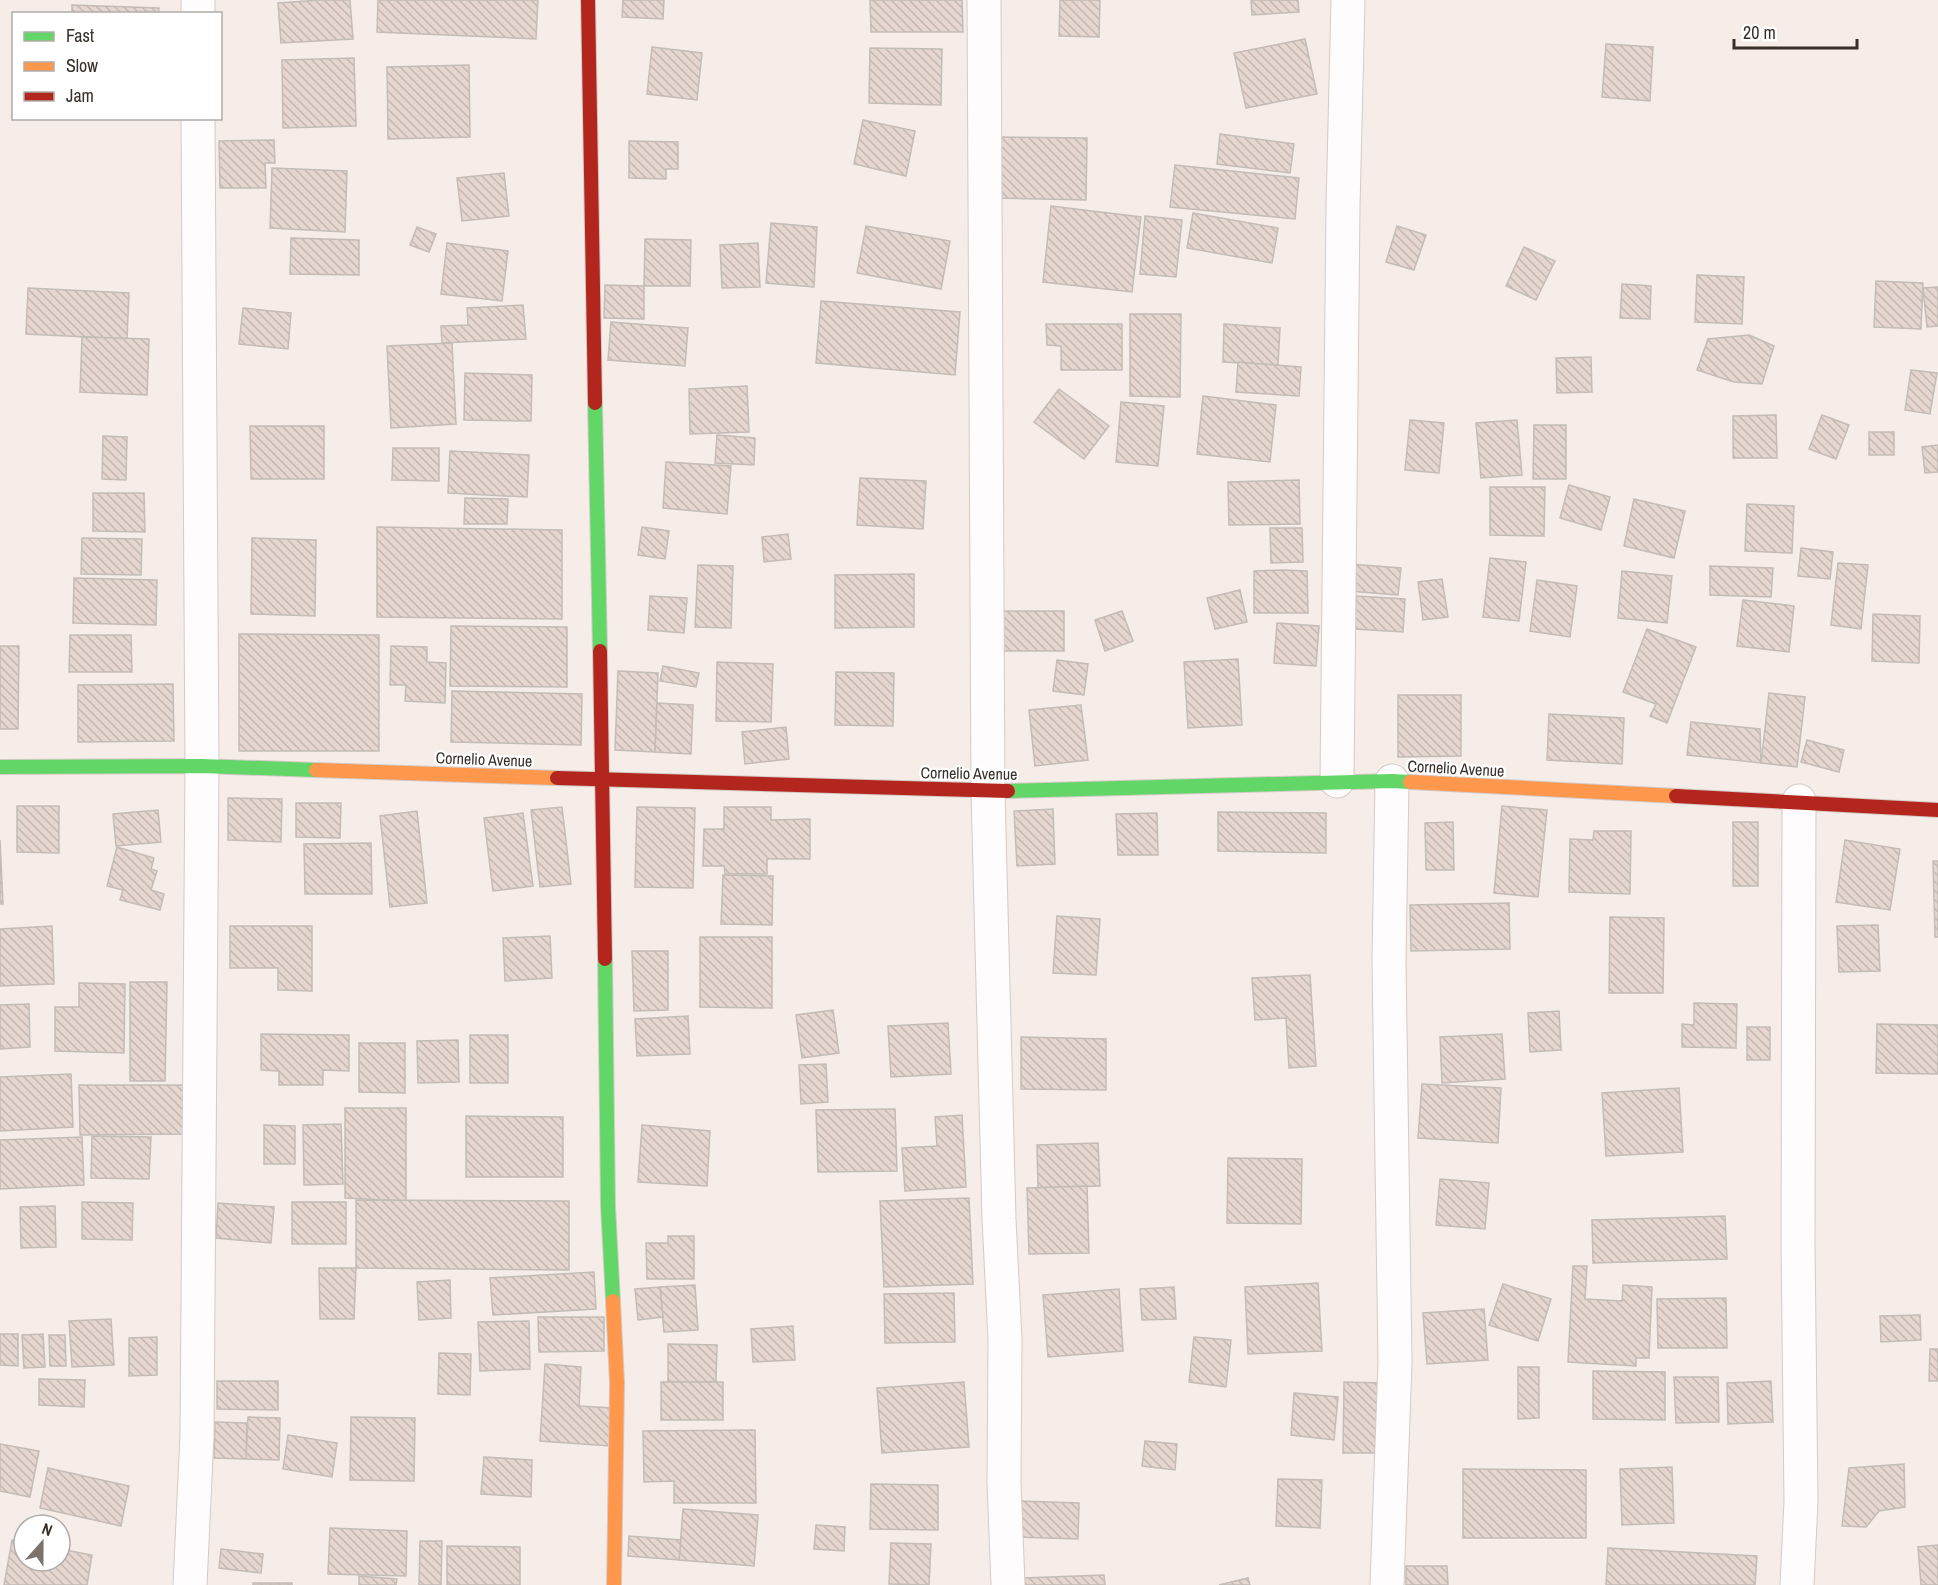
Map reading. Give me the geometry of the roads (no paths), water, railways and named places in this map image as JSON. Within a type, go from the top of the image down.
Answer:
[{"type":"street","points":[[588,0],[603,779],[608,1206],[617,1383],[614,1585]]},
{"type":"street","points":[[984,0],[988,792],[999,1219],[1005,1340],[1004,1482],[1008,1585]]},
{"type":"street","points":[[1337,781],[1343,207],[1348,0]]},
{"type":"street","points":[[190,1585],[197,1435],[202,766],[198,120]]},
{"type":"street","name":"Cornelio Avenue","points":[[0,767],[202,766],[988,792],[1392,781],[1938,810]]},
{"type":"street","points":[[1387,1585],[1395,1362],[1389,962],[1392,781]]},
{"type":"street","points":[[1797,1585],[1801,1501],[1798,1245],[1799,801]]}]
